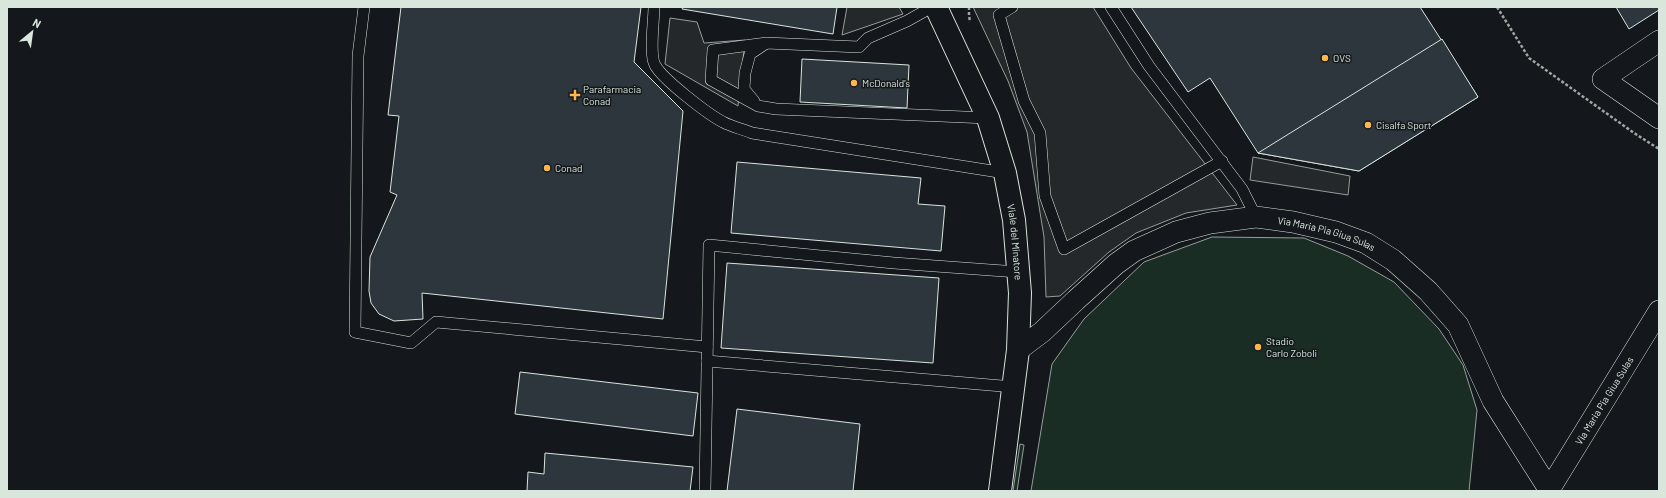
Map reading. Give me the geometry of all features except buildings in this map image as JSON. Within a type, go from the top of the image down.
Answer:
[{"type":"main road","name":"Viale del Minatore","points":[[936,7],[988,118],[1005,173],[1014,220],[1020,293],[1018,350],[1000,491]]},
{"type":"street","points":[[1659,41],[1603,79],[1659,118]]},
{"type":"street","name":"Via Maria Pia Giua Sulas","points":[[1018,350],[1042,332],[1116,264],[1134,251],[1176,232],[1210,223],[1256,217],[1293,222],[1336,232],[1366,243],[1393,260],[1428,291],[1458,325],[1493,401],[1550,490],[1659,311]]},
{"type":"lane","points":[[364,7],[358,56],[355,332],[411,343],[436,322],[707,347]]},
{"type":"lane","points":[[654,7],[652,57],[655,66],[670,82],[711,115],[725,123],[752,133],[1005,173]]},
{"type":"lane","points":[[932,7],[907,21],[868,38],[859,47],[766,43],[713,50],[711,80],[758,106],[784,109],[988,118]]},
{"type":"lane","points":[[1012,7],[999,15],[1024,100],[1040,133],[1045,196],[1064,249],[1222,161]]},
{"type":"lane","points":[[1111,7],[1154,73],[1242,189],[1256,217]]},
{"type":"lane","points":[[758,106],[744,89],[745,73],[750,54],[766,43]]},
{"type":"lane","points":[[705,491],[709,245],[894,263],[1018,272]]},
{"type":"lane","points":[[707,361],[1014,387]]},
{"type":"path","points":[[1497,7],[1530,58],[1634,133],[1659,149]]},
{"type":"green space","name":"Stadio Carlo Zoboli","points":[[1212,237],[1304,238],[1348,256],[1394,282],[1439,329],[1463,365],[1477,410],[1469,491],[1031,491],[1052,364],[1084,319],[1144,262]]},
{"type":"green space","points":[[1020,444],[1024,445],[1017,491],[1013,491]]},
{"type":"shaded area","points":[[847,7],[899,7],[903,14],[842,35]]},
{"type":"shaded area","points":[[973,7],[1093,7],[1131,68],[1237,205],[1186,213],[1136,233],[1109,252],[1060,296],[1046,297],[1044,237],[1027,132],[1008,81]]},
{"type":"shaded area","points":[[670,18],[697,22],[704,43],[745,40],[738,106],[665,64]]},
{"type":"shaded area","points":[[1253,157],[1350,176],[1348,195],[1250,180]]},
{"type":"place","name":"OVS","points":[[1325,58]]},
{"type":"place","name":"McDonald's","points":[[854,83]]},
{"type":"place","name":"Parafarmacia Conad","points":[[575,95]]},
{"type":"place","name":"Cisalfa Sport","points":[[1368,125]]},
{"type":"place","name":"Conad","points":[[547,168]]},
{"type":"place","name":"Stadio Carlo Zoboli","points":[[1258,347]]}]
